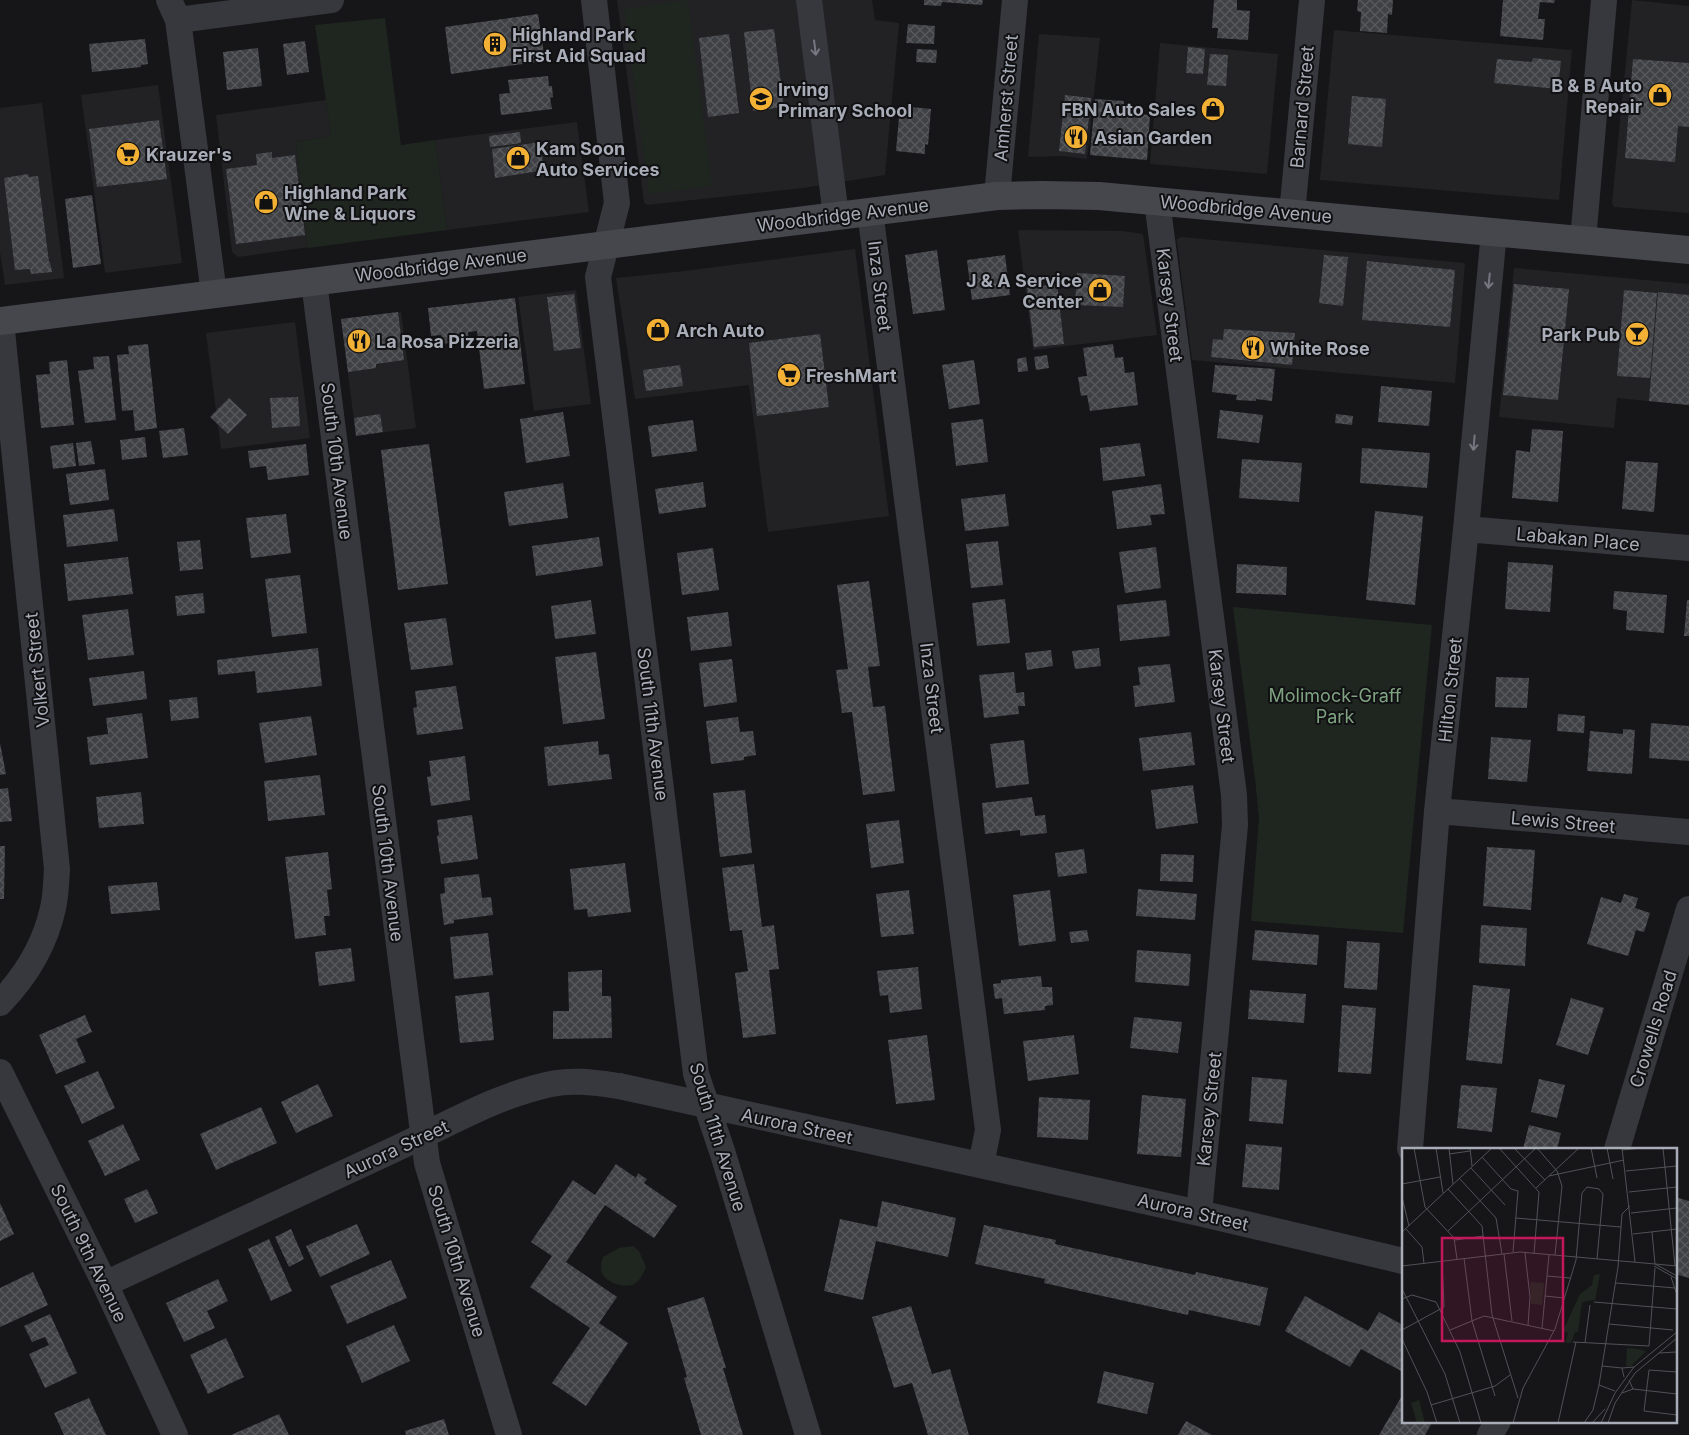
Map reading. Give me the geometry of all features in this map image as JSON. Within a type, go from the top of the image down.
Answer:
[{"type":"main road","name":"Woodbridge Avenue","points":[[0,321],[997,196],[1099,196],[1689,250]]},
{"type":"street","points":[[214,294],[173,10],[331,0]]},
{"type":"street","name":"South 11th Avenue","points":[[594,0],[617,203],[598,277],[696,1074],[723,1154],[808,1435]]},
{"type":"street","points":[[809,0],[836,216]]},
{"type":"street","name":"Amherst Street","points":[[997,196],[1014,0]]},
{"type":"street","name":"Barnard Street","points":[[1292,214],[1312,0]]},
{"type":"street","points":[[1582,240],[1604,0]]},
{"type":"street","name":"Karsey Street","points":[[1157,201],[1233,786],[1236,825],[1199,1214]]},
{"type":"street","name":"Inza Street","points":[[870,211],[988,1130],[981,1165]]},
{"type":"street","name":"Hilton Street","points":[[1410,1148],[1437,811],[1494,232]]},
{"type":"street","name":"South 10th Avenue","points":[[314,282],[427,1163],[509,1435]]},
{"type":"street","name":"Volkert Street","points":[[0,321],[58,869],[54,908],[34,958],[17,985],[0,1003]]},
{"type":"street","name":"Labakan Place","points":[[1466,529],[1689,548]]},
{"type":"street","name":"Lewis Street","points":[[1437,811],[1689,832]]},
{"type":"street","name":"Crowells Road","points":[[1617,1148],[1689,909]]},
{"type":"street","name":"South 9th Avenue","points":[[0,1072],[105,1284],[174,1435]]},
{"type":"street","name":"Aurora Street","points":[[105,1284],[424,1136],[488,1104],[518,1092],[554,1083],[586,1082],[619,1086],[1199,1214],[1402,1254]]},
{"type":"street","points":[[1490,1435],[1497,1422]]},
{"type":"shaded area","name":"Irving Primary School","points":[[617,0],[872,0],[875,20],[899,23],[885,175],[803,188],[647,205],[644,202]]},
{"type":"shaded area","points":[[1632,0],[1689,6],[1689,213],[1614,207],[1612,203]]},
{"type":"shaded area","points":[[1334,30],[1572,50],[1559,200],[1320,180]]},
{"type":"shaded area","points":[[1039,34],[1100,38],[1087,159],[1063,156],[1028,157]]},
{"type":"shaded area","points":[[1160,43],[1278,54],[1267,174],[1150,164]]},
{"type":"shaded area","points":[[158,85],[182,263],[105,273],[81,95]]},
{"type":"shaded area","points":[[326,100],[331,136],[296,142],[310,247],[238,257],[232,252],[216,115]]},
{"type":"shaded area","points":[[42,103],[64,278],[5,285],[0,252],[0,108]]},
{"type":"shaded area","points":[[577,122],[589,212],[447,230],[435,140]]},
{"type":"shaded area","points":[[1018,230],[1123,231],[1143,234],[1157,335],[1033,350]]},
{"type":"shaded area","points":[[1181,237],[1465,263],[1455,383],[1192,360],[1177,242],[1177,239]]},
{"type":"shaded area","points":[[855,249],[889,516],[768,532],[749,385],[635,399],[616,278]]},
{"type":"shaded area","points":[[1514,268],[1689,284],[1689,405],[1617,398],[1614,428],[1499,417]]},
{"type":"shaded area","points":[[576,290],[591,404],[534,411],[518,297]]},
{"type":"shaded area","points":[[401,312],[416,428],[356,436],[341,319]]},
{"type":"shaded area","points":[[295,322],[310,438],[221,449],[206,333]]},
{"type":"green space","points":[[688,0],[712,186],[649,194],[624,9]]},
{"type":"green space","points":[[385,18],[401,145],[435,140],[447,230],[308,248],[296,142],[331,136],[315,25]]},
{"type":"green space","name":"Molimock-Graff Park","points":[[1233,607],[1432,625],[1403,933],[1251,921],[1259,818]]},
{"type":"green space","points":[[633,1246],[639,1251],[646,1267],[640,1279],[636,1283],[627,1286],[606,1279],[601,1269],[603,1257],[619,1248]]},
{"type":"building","points":[[924,0],[983,0],[982,5],[942,2],[941,6],[924,5]]},
{"type":"building","points":[[1214,0],[1237,0],[1237,10],[1250,11],[1248,40],[1217,38],[1218,28],[1212,28]]},
{"type":"building","points":[[1358,0],[1393,0],[1392,15],[1388,14],[1387,33],[1360,31],[1361,12],[1357,11]]},
{"type":"building","points":[[1503,0],[1555,0],[1554,3],[1540,2],[1538,19],[1545,19],[1543,40],[1500,36]]},
{"type":"building","name":"Highland Park First Aid Squad","points":[[538,14],[545,61],[451,74],[445,27]]},
{"type":"building","points":[[908,24],[935,26],[934,44],[906,43]]},
{"type":"building","points":[[774,29],[784,107],[753,111],[744,32]]},
{"type":"building","points":[[729,34],[739,113],[708,117],[699,38]]},
{"type":"building","points":[[145,39],[148,64],[141,65],[141,67],[92,72],[89,44]]},
{"type":"building","points":[[305,41],[309,72],[287,75],[283,44]]},
{"type":"building","points":[[1188,47],[1205,49],[1203,74],[1186,73]]},
{"type":"building","points":[[258,48],[262,86],[227,90],[223,52]]},
{"type":"building","points":[[917,49],[937,50],[936,63],[916,62]]},
{"type":"building","points":[[1210,54],[1228,55],[1226,86],[1207,85]]},
{"type":"building","points":[[1533,58],[1561,61],[1558,89],[1494,83],[1497,59],[1532,62]]},
{"type":"building","name":"B & B Auto Repair","points":[[1633,59],[1689,63],[1689,127],[1678,126],[1675,162],[1625,158]]},
{"type":"building","points":[[548,76],[549,86],[552,86],[553,97],[550,98],[552,109],[501,115],[499,94],[510,93],[508,80]]},
{"type":"building","points":[[1065,95],[1091,98],[1085,154],[1059,151]]},
{"type":"building","points":[[1352,96],[1386,99],[1382,147],[1348,144]]},
{"type":"building","points":[[1095,99],[1124,101],[1123,113],[1150,115],[1147,160],[1090,155]]},
{"type":"building","points":[[900,106],[931,109],[928,145],[925,144],[925,154],[896,151]]},
{"type":"building","name":"Krauzer's","points":[[159,120],[167,179],[97,187],[89,129]]},
{"type":"building","points":[[520,132],[521,143],[490,147],[489,136]]},
{"type":"building","name":"Kam Soon Auto Services","points":[[541,142],[543,167],[539,171],[495,178],[492,149]]},
{"type":"building","name":"Highland Park Wine & Liquors","points":[[272,152],[272,158],[295,155],[305,235],[236,244],[226,169],[257,165],[256,154]]},
{"type":"building","points":[[28,174],[29,177],[38,176],[49,262],[52,272],[31,274],[30,269],[15,270],[4,178]]},
{"type":"building","points":[[92,195],[101,264],[73,268],[65,199]]},
{"type":"building","points":[[937,250],[945,310],[913,314],[905,255]]},
{"type":"building","points":[[1005,255],[1010,295],[972,300],[967,260]]},
{"type":"building","points":[[1324,255],[1348,257],[1343,306],[1319,303]]},
{"type":"building","points":[[1367,261],[1455,270],[1450,327],[1362,320]]},
{"type":"building","name":"J & A Service Center","points":[[1077,273],[1125,276],[1123,307],[1075,305]]},
{"type":"building","points":[[1057,284],[1064,344],[1034,347],[1027,288]]},
{"type":"building","points":[[1514,284],[1569,289],[1558,400],[1503,395]]},
{"type":"building","name":"Park Pub","points":[[1624,290],[1657,293],[1650,378],[1617,376]]},
{"type":"building","points":[[1658,292],[1689,295],[1689,405],[1649,401]]},
{"type":"building","points":[[574,294],[581,348],[554,351],[547,297]]},
{"type":"building","points":[[515,298],[525,384],[484,389],[477,331],[468,332],[469,340],[442,344],[441,335],[431,336],[428,308]]},
{"type":"building","points":[[398,312],[404,360],[376,364],[376,368],[348,372],[341,319]]},
{"type":"building","name":"White Rose","points":[[1224,329],[1295,333],[1292,365],[1211,357],[1213,339],[1223,340]]},
{"type":"building","name":"FreshMart","points":[[820,334],[829,407],[757,416],[749,343]]},
{"type":"building","points":[[148,344],[157,428],[135,431],[133,410],[122,411],[117,355],[129,354],[128,346]]},
{"type":"building","points":[[1113,344],[1115,358],[1123,357],[1125,373],[1134,372],[1138,405],[1090,411],[1087,395],[1081,396],[1078,377],[1087,376],[1083,348]]},
{"type":"building","points":[[1047,355],[1049,368],[1036,370],[1034,357]]},
{"type":"building","points":[[109,356],[116,420],[85,423],[78,371],[94,369],[93,357]]},
{"type":"building","points":[[1026,357],[1028,371],[1018,372],[1017,359]]},
{"type":"building","points":[[67,360],[74,425],[41,428],[36,375],[50,374],[49,362]]},
{"type":"building","points":[[974,360],[980,404],[949,409],[942,365]]},
{"type":"building","points":[[680,365],[683,386],[646,391],[643,370]]},
{"type":"building","points":[[1215,365],[1275,369],[1272,401],[1256,399],[1256,401],[1236,400],[1237,395],[1212,392]]},
{"type":"building","points":[[1381,386],[1432,391],[1429,426],[1378,422]]},
{"type":"building","points":[[298,397],[300,426],[272,428],[270,398]]},
{"type":"building","points":[[229,398],[247,415],[228,434],[210,417]]},
{"type":"building","points":[[1220,410],[1263,415],[1259,443],[1217,438]]},
{"type":"building","points":[[563,412],[570,456],[526,463],[520,419]]},
{"type":"building","points":[[380,414],[383,432],[356,436],[354,418]]},
{"type":"building","points":[[1336,414],[1353,416],[1352,425],[1335,423]]},
{"type":"building","points":[[983,419],[988,462],[956,466],[951,423]]},
{"type":"building","points":[[693,420],[697,451],[652,457],[648,426]]},
{"type":"building","points":[[184,428],[188,455],[163,458],[159,431]]},
{"type":"building","points":[[1532,429],[1563,431],[1558,502],[1512,498],[1516,450],[1530,452]]},
{"type":"building","points":[[145,437],[147,457],[122,460],[120,440]]},
{"type":"building","points":[[91,441],[95,464],[79,466],[76,443]]},
{"type":"building","points":[[73,443],[76,466],[53,469],[50,446]]},
{"type":"building","points":[[1140,443],[1145,476],[1103,481],[1100,448]]},
{"type":"building","points":[[306,444],[309,475],[268,480],[266,466],[250,468],[248,451]]},
{"type":"building","points":[[429,444],[448,584],[398,590],[381,450]]},
{"type":"building","points":[[1362,448],[1430,453],[1427,488],[1360,483]]},
{"type":"building","points":[[1242,459],[1302,463],[1299,502],[1239,498]]},
{"type":"building","points":[[1626,461],[1658,463],[1654,512],[1622,509]]},
{"type":"building","points":[[105,469],[109,500],[70,505],[66,474]]},
{"type":"building","points":[[703,482],[706,507],[659,514],[655,489]]},
{"type":"building","points":[[563,483],[568,518],[509,526],[504,492]]},
{"type":"building","points":[[1161,484],[1165,514],[1150,515],[1152,525],[1117,529],[1112,491]]},
{"type":"building","points":[[1005,494],[1009,526],[965,531],[961,499]]},
{"type":"building","points":[[114,509],[118,541],[67,547],[63,515]]},
{"type":"building","points":[[1375,511],[1423,516],[1415,605],[1366,600]]},
{"type":"building","points":[[286,514],[291,553],[251,558],[246,518]]},
{"type":"building","points":[[599,537],[603,566],[536,576],[532,546]]},
{"type":"building","points":[[200,540],[203,569],[180,571],[177,542]]},
{"type":"building","points":[[998,541],[1003,585],[971,588],[966,544]]},
{"type":"building","points":[[1156,547],[1161,588],[1125,593],[1119,552]]},
{"type":"building","points":[[713,548],[719,590],[682,595],[677,553]]},
{"type":"building","points":[[128,557],[133,594],[68,601],[64,564]]},
{"type":"building","points":[[1508,562],[1553,565],[1550,612],[1505,609]]},
{"type":"building","points":[[1237,564],[1287,567],[1286,595],[1236,593]]},
{"type":"building","points":[[300,575],[307,633],[272,637],[265,579]]},
{"type":"building","points":[[869,581],[880,666],[868,667],[873,707],[885,706],[895,791],[863,795],[852,712],[842,713],[836,670],[848,669],[837,585]]},
{"type":"building","points":[[1614,591],[1667,595],[1664,633],[1626,630],[1627,611],[1613,609]]},
{"type":"building","points":[[203,593],[205,613],[177,616],[175,596]]},
{"type":"building","points":[[1005,599],[1010,643],[977,646],[972,603]]},
{"type":"building","points":[[591,600],[596,634],[555,639],[551,606]]},
{"type":"building","points":[[1166,600],[1170,636],[1120,641],[1117,605]]},
{"type":"building","points":[[1687,600],[1689,600],[1689,636],[1684,636]]},
{"type":"building","points":[[128,609],[134,655],[88,660],[82,615]]},
{"type":"building","points":[[728,612],[732,646],[691,651],[687,617]]},
{"type":"building","points":[[446,618],[453,665],[411,670],[404,623]]},
{"type":"building","points":[[318,648],[322,686],[257,693],[255,671],[218,675],[217,660]]},
{"type":"building","points":[[1099,648],[1101,666],[1075,669],[1072,651]]},
{"type":"building","points":[[1051,650],[1053,666],[1027,670],[1025,653]]},
{"type":"building","points":[[596,652],[605,719],[563,724],[555,657]]},
{"type":"building","points":[[732,659],[737,702],[704,707],[699,663]]},
{"type":"building","points":[[1170,664],[1175,702],[1135,707],[1133,686],[1140,685],[1138,667]]},
{"type":"building","points":[[144,671],[147,699],[93,706],[89,678]]},
{"type":"building","points":[[1014,672],[1016,693],[1024,692],[1025,706],[1018,706],[1019,714],[984,718],[979,675]]},
{"type":"building","points":[[1496,677],[1529,678],[1527,708],[1495,707]]},
{"type":"building","points":[[456,686],[463,729],[417,735],[413,708],[417,707],[415,691]]},
{"type":"building","points":[[197,697],[199,718],[171,721],[169,700]]},
{"type":"building","points":[[142,713],[148,758],[90,765],[87,737],[108,734],[106,718]]},
{"type":"building","points":[[1558,714],[1585,716],[1584,733],[1557,731]]},
{"type":"building","points":[[311,716],[317,755],[265,763],[259,723]]},
{"type":"building","points":[[738,717],[740,732],[753,731],[756,755],[744,757],[744,760],[711,764],[706,721]]},
{"type":"building","points":[[1651,723],[1689,726],[1689,761],[1649,758]]},
{"type":"building","points":[[1623,729],[1635,730],[1632,774],[1587,771],[1590,731],[1623,734]]},
{"type":"building","points":[[1191,732],[1195,765],[1143,771],[1139,738]]},
{"type":"building","points":[[1491,737],[1531,740],[1527,782],[1488,779]]},
{"type":"building","points":[[1024,740],[1029,784],[996,788],[990,744]]},
{"type":"building","points":[[598,741],[599,755],[609,754],[612,779],[548,786],[544,747]]},
{"type":"building","points":[[0,743],[6,774],[0,775]]},
{"type":"building","points":[[465,756],[470,800],[431,806],[427,777],[431,776],[429,761]]},
{"type":"building","points":[[320,775],[325,815],[268,821],[264,781]]},
{"type":"building","points":[[1193,785],[1198,823],[1156,829],[1151,790]]},
{"type":"building","points":[[8,788],[12,821],[0,822],[0,789]]},
{"type":"building","points":[[745,790],[752,853],[720,857],[713,793]]},
{"type":"building","points":[[141,792],[144,824],[99,828],[96,797]]},
{"type":"building","points":[[1032,797],[1035,816],[1045,815],[1047,833],[1020,836],[1020,830],[985,834],[982,803]]},
{"type":"building","points":[[472,815],[478,859],[441,864],[437,820]]},
{"type":"building","points":[[899,820],[904,863],[871,868],[866,824]]},
{"type":"building","points":[[0,846],[5,846],[4,899],[0,899]]},
{"type":"building","points":[[1487,847],[1535,850],[1531,910],[1483,906]]},
{"type":"building","points":[[1084,849],[1087,873],[1058,877],[1055,853]]},
{"type":"building","points":[[328,852],[332,889],[327,890],[330,916],[324,916],[326,935],[295,939],[285,857]]},
{"type":"building","points":[[1161,854],[1194,855],[1193,882],[1160,881]]},
{"type":"building","points":[[625,863],[631,912],[588,917],[587,909],[574,910],[570,869]]},
{"type":"building","points":[[754,864],[762,927],[774,925],[779,969],[769,970],[776,1034],[743,1038],[735,973],[748,971],[742,930],[730,931],[722,868]]},
{"type":"building","points":[[479,874],[482,898],[491,897],[493,915],[454,920],[454,923],[444,925],[440,894],[445,893],[444,878]]},
{"type":"building","points":[[157,882],[160,910],[111,914],[108,886]]},
{"type":"building","points":[[1138,889],[1197,894],[1195,920],[1136,916]]},
{"type":"building","points":[[909,890],[914,934],[881,937],[876,894]]},
{"type":"building","points":[[1050,890],[1056,941],[1019,946],[1013,895]]},
{"type":"building","points":[[1624,894],[1638,898],[1635,908],[1650,913],[1644,932],[1636,930],[1628,956],[1587,944],[1601,897],[1621,903]]},
{"type":"building","points":[[1481,925],[1527,928],[1525,966],[1479,963]]},
{"type":"building","points":[[1087,930],[1089,941],[1071,943],[1069,932]]},
{"type":"building","points":[[1255,930],[1319,935],[1317,965],[1252,960]]},
{"type":"building","points":[[488,933],[493,975],[454,979],[450,937]]},
{"type":"building","points":[[1347,941],[1380,943],[1377,990],[1344,988]]},
{"type":"building","points":[[351,948],[355,981],[319,986],[315,952]]},
{"type":"building","points":[[1137,950],[1191,954],[1189,986],[1135,982]]},
{"type":"building","points":[[918,967],[922,1009],[890,1013],[888,995],[880,996],[877,971]]},
{"type":"building","points":[[602,970],[602,996],[611,996],[612,1038],[553,1039],[553,1011],[569,1011],[568,972]]},
{"type":"building","points":[[1041,976],[1042,987],[1052,987],[1053,1005],[1045,1006],[1045,1010],[1004,1014],[1002,998],[995,999],[993,984],[1001,983],[1001,980]]},
{"type":"building","points":[[1473,985],[1510,989],[1502,1064],[1466,1060]]},
{"type":"building","points":[[1250,990],[1306,994],[1304,1023],[1248,1019]]},
{"type":"building","points":[[489,992],[494,1040],[460,1043],[455,996]]},
{"type":"building","points":[[1571,998],[1604,1008],[1588,1055],[1556,1045]]},
{"type":"building","points":[[1342,1005],[1376,1008],[1371,1074],[1338,1072]]},
{"type":"building","points":[[85,1015],[92,1032],[76,1039],[86,1062],[56,1074],[39,1035]]},
{"type":"building","points":[[1134,1017],[1182,1022],[1178,1053],[1130,1048]]},
{"type":"building","points":[[927,1035],[935,1100],[896,1104],[888,1040]]},
{"type":"building","points":[[1074,1035],[1079,1074],[1028,1081],[1023,1041]]},
{"type":"building","points":[[98,1071],[115,1108],[82,1124],[64,1086]]},
{"type":"building","points":[[1252,1077],[1287,1080],[1283,1124],[1249,1121]]},
{"type":"building","points":[[1539,1079],[1565,1085],[1557,1118],[1531,1112]]},
{"type":"building","points":[[318,1084],[333,1116],[296,1133],[281,1102]]},
{"type":"building","points":[[1461,1085],[1497,1088],[1492,1132],[1457,1128]]},
{"type":"building","points":[[1142,1095],[1186,1099],[1181,1157],[1137,1154]]},
{"type":"building","points":[[1039,1097],[1090,1100],[1088,1140],[1037,1137]]},
{"type":"building","points":[[261,1107],[277,1143],[216,1170],[200,1134]]},
{"type":"building","points":[[123,1124],[140,1160],[105,1176],[88,1141]]},
{"type":"building","points":[[1529,1125],[1561,1133],[1557,1148],[1523,1148]]},
{"type":"building","points":[[1246,1144],[1282,1147],[1279,1190],[1242,1187]]},
{"type":"building","points":[[616,1164],[636,1178],[638,1173],[647,1179],[644,1183],[677,1206],[654,1238],[605,1205],[566,1262],[617,1297],[599,1323],[628,1343],[586,1406],[552,1383],[590,1328],[530,1287],[552,1256],[531,1242],[573,1180],[595,1195]]},
{"type":"building","points":[[147,1189],[158,1213],[135,1223],[124,1199]]},
{"type":"building","points":[[1676,1197],[1689,1201],[1689,1278],[1676,1274]]},
{"type":"building","points":[[882,1201],[956,1218],[948,1257],[876,1241],[863,1300],[824,1291],[840,1219],[877,1227]]},
{"type":"building","points":[[0,1203],[14,1234],[0,1241]]},
{"type":"building","points":[[357,1224],[370,1254],[320,1277],[306,1246]]},
{"type":"building","points":[[984,1225],[1056,1240],[1055,1244],[1195,1275],[1196,1272],[1268,1288],[1260,1326],[1189,1310],[1188,1315],[1044,1283],[1045,1279],[975,1264]]},
{"type":"building","points":[[291,1229],[304,1259],[289,1267],[275,1237]]},
{"type":"building","points":[[269,1239],[292,1291],[271,1301],[248,1249]]},
{"type":"building","points":[[391,1260],[407,1298],[347,1324],[330,1286]]},
{"type":"building","points":[[33,1272],[48,1305],[0,1327],[0,1288]]},
{"type":"building","points":[[218,1279],[228,1301],[207,1311],[215,1328],[184,1342],[166,1303]]},
{"type":"building","points":[[1305,1296],[1368,1331],[1379,1312],[1402,1324],[1402,1371],[1361,1349],[1350,1367],[1285,1331]]},
{"type":"building","points":[[704,1297],[726,1368],[723,1368],[743,1435],[701,1435],[684,1378],[687,1377],[667,1308]]},
{"type":"building","points":[[911,1306],[932,1374],[950,1369],[969,1435],[928,1435],[912,1383],[894,1388],[872,1317]]},
{"type":"building","points":[[50,1314],[77,1373],[45,1388],[29,1354],[49,1345],[45,1337],[32,1342],[24,1326]]},
{"type":"building","points":[[394,1325],[410,1361],[362,1383],[346,1346]]},
{"type":"building","points":[[226,1338],[244,1377],[208,1394],[190,1355]]},
{"type":"building","points":[[1104,1371],[1154,1383],[1147,1414],[1097,1403]]},
{"type":"building","points":[[1402,1396],[1402,1422],[1432,1422],[1425,1435],[1379,1435]]},
{"type":"building","points":[[89,1398],[106,1435],[64,1435],[54,1413]]},
{"type":"building","points":[[279,1414],[289,1435],[231,1435]]},
{"type":"building","points":[[444,1419],[449,1435],[406,1435],[405,1431]]},
{"type":"building","points":[[1186,1421],[1212,1435],[1178,1435]]},
{"type":"place","name":"Highland Park First Aid Squad","points":[[495,44]]},
{"type":"place","name":"B & B Auto Repair","points":[[1660,95]]},
{"type":"place","name":"Irving Primary School","points":[[761,99]]},
{"type":"place","name":"FBN Auto Sales","points":[[1213,109]]},
{"type":"place","name":"Asian Garden","points":[[1076,137]]},
{"type":"place","name":"Krauzer's","points":[[128,154]]},
{"type":"place","name":"Kam Soon Auto Services","points":[[518,158]]},
{"type":"place","name":"Highland Park Wine & Liquors","points":[[266,202]]},
{"type":"place","name":"J & A Service Center","points":[[1100,290]]},
{"type":"place","name":"Arch Auto","points":[[658,330]]},
{"type":"place","name":"Park Pub","points":[[1637,334]]},
{"type":"place","name":"La Rosa Pizzeria","points":[[359,341]]},
{"type":"place","name":"White Rose","points":[[1253,348]]},
{"type":"place","name":"FreshMart","points":[[789,375]]}]
